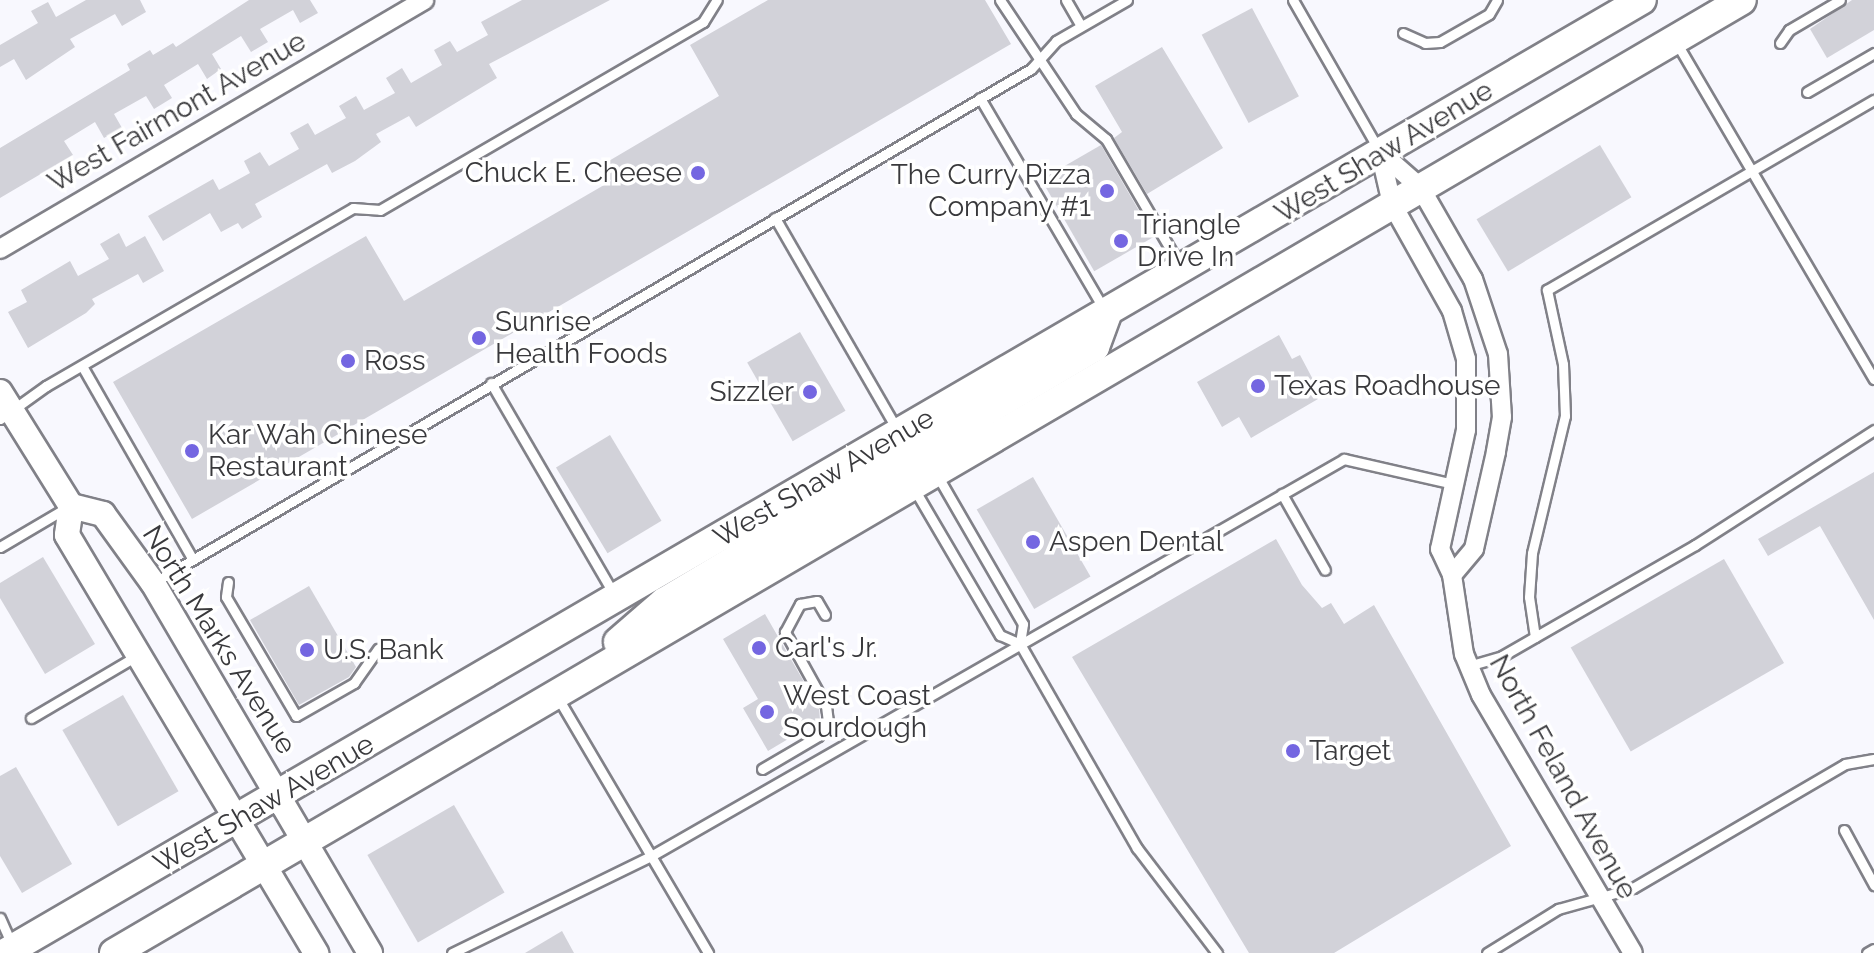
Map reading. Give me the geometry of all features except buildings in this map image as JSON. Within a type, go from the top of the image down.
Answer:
[{"type":"main road","name":"West Shaw Avenue","points":[[9,951],[900,435],[1642,0]]},
{"type":"main road","points":[[1674,39],[1716,0]]},
{"type":"main road","name":"West Shaw Avenue","points":[[114,953],[557,695],[922,477],[1742,0]]},
{"type":"main road","points":[[922,477],[914,464],[927,446],[1095,347],[1107,314]]},
{"type":"main road","points":[[4,407],[71,506],[67,535],[141,654],[316,953]]},
{"type":"main road","points":[[557,695],[664,602],[889,468],[901,454],[900,435]]},
{"type":"main road","name":"North Marks Avenue","points":[[71,506],[103,514],[153,583],[370,953]]},
{"type":"street","name":"West Fairmont Avenue","points":[[0,249],[424,0]]},
{"type":"street","points":[[1380,152],[1420,187],[1486,308],[1501,378],[1500,433],[1474,549],[1452,575]]},
{"type":"street","name":"North Feland Avenue","points":[[1380,152],[1392,204],[1452,311],[1466,359],[1466,430],[1440,549],[1452,575],[1468,666],[1598,899],[1633,953]]},
{"type":"lane","points":[[4,407],[82,366],[353,208],[380,210],[703,22],[717,0]]},
{"type":"lane","points":[[1000,0],[1076,114],[1106,139],[1183,270]]},
{"type":"lane","points":[[1066,0],[1081,26]]},
{"type":"lane","points":[[153,583],[191,556],[980,98],[1041,59],[1056,41],[1127,0]]},
{"type":"lane","points":[[1293,0],[1380,152]]},
{"type":"lane","points":[[1403,33],[1425,43],[1440,42],[1489,14],[1497,0]]},
{"type":"lane","points":[[1780,43],[1789,30],[1840,0]]},
{"type":"lane","points":[[1674,39],[1874,379]]},
{"type":"lane","points":[[1807,92],[1874,53]]},
{"type":"lane","points":[[980,98],[1107,314]]},
{"type":"lane","points":[[1535,637],[1529,597],[1532,553],[1565,416],[1563,364],[1547,290],[1874,100]]},
{"type":"lane","points":[[775,218],[900,435]]},
{"type":"lane","points":[[82,366],[191,556]]},
{"type":"lane","points":[[491,383],[616,598]]},
{"type":"lane","points":[[1468,666],[1494,659],[1535,637],[1721,529],[1793,477],[1874,430]]},
{"type":"lane","points":[[452,953],[651,856],[1344,459],[1454,484]]},
{"type":"lane","points":[[922,477],[1000,635],[1020,644],[1137,848],[1217,953]]},
{"type":"lane","points":[[922,477],[1023,624],[1020,644]]},
{"type":"lane","points":[[1282,494],[1325,570]]},
{"type":"lane","points":[[0,547],[71,506]]},
{"type":"lane","points":[[228,582],[226,597],[296,716],[354,683],[378,649]]},
{"type":"lane","points":[[762,769],[818,736],[828,722],[826,706],[785,632],[800,604],[817,601],[825,615]]},
{"type":"lane","points":[[31,718],[141,654]]},
{"type":"lane","points":[[557,695],[708,953]]},
{"type":"lane","points":[[1487,953],[1558,909],[1633,888],[1845,764],[1874,759]]},
{"type":"lane","points":[[1844,830],[1874,885]]},
{"type":"lane","points":[[0,918],[9,951]]},
{"type":"lane","points":[[1867,953],[1874,949]]},
{"type":"place","name":"Chuck E. Cheese","points":[[698,173]]},
{"type":"place","name":"The Curry Pizza Company #1","points":[[1107,191]]},
{"type":"place","name":"Triangle Drive In","points":[[1121,241]]},
{"type":"place","name":"Sunrise Health Foods","points":[[479,338]]},
{"type":"place","name":"Ross","points":[[348,361]]},
{"type":"place","name":"Texas Roadhouse","points":[[1258,386]]},
{"type":"place","name":"Sizzler","points":[[810,392]]},
{"type":"place","name":"Kar Wah Chinese Restaurant","points":[[192,451]]},
{"type":"place","name":"Aspen Dental","points":[[1033,542]]},
{"type":"place","name":"Carl's Jr.","points":[[759,648]]},
{"type":"place","name":"U.S. Bank","points":[[307,650]]},
{"type":"place","name":"West Coast Sourdough","points":[[767,712]]},
{"type":"place","name":"Target","points":[[1293,751]]}]
